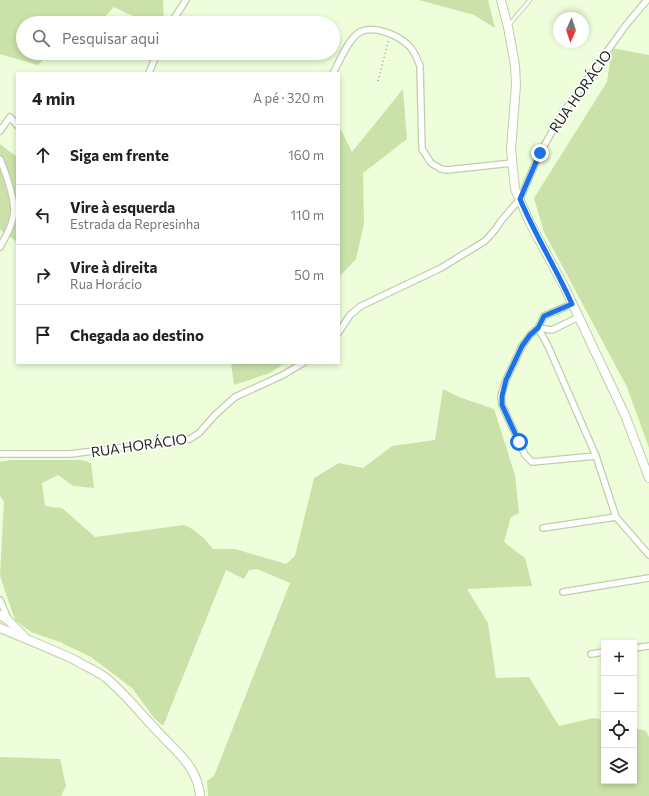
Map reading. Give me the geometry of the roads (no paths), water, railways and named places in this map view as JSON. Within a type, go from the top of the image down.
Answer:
[{"type":"street","points":[[174,16],[186,0]]},
{"type":"street","points":[[501,0],[515,65],[516,85],[511,149],[515,188],[530,223],[565,288],[625,415],[649,478]]},
{"type":"street","name":"RUA HORÁCIO","points":[[340,330],[350,315],[361,306],[441,268],[485,241],[520,199],[540,153],[562,114],[626,25],[647,0]]},
{"type":"street","points":[[334,72],[346,48],[359,33],[368,29],[391,34],[408,45],[416,54],[420,66],[422,149],[431,163],[441,169],[447,170],[512,163]]},
{"type":"street","points":[[149,72],[154,60]]},
{"type":"street","points":[[0,130],[10,117],[16,124]]},
{"type":"street","points":[[0,158],[11,194],[14,210],[11,224],[0,247]]},
{"type":"street","points":[[572,304],[544,316],[538,328],[530,335],[522,346],[506,380],[502,396],[502,405],[525,455],[532,462],[596,456]]},
{"type":"street","points":[[538,328],[552,330],[579,317]]},
{"type":"street","points":[[538,328],[548,346],[596,456],[616,517],[649,555]]},
{"type":"street","name":"RUA HORÁCIO","points":[[0,454],[70,454],[190,439],[199,433],[215,415],[235,397],[277,378],[301,364]]},
{"type":"street","points":[[544,528],[616,517]]},
{"type":"street","points":[[562,592],[649,578]]},
{"type":"street","points":[[0,600],[8,620]]},
{"type":"street","points":[[0,615],[8,620],[26,638]]},
{"type":"street","points":[[0,628],[26,638],[87,666],[117,687],[150,725],[185,761],[196,776],[200,787],[200,796]]},
{"type":"street","points":[[637,648],[649,646]]},
{"type":"street","points":[[591,654],[601,652]]},
{"type":"lane","points":[[508,27],[530,0]]}]
